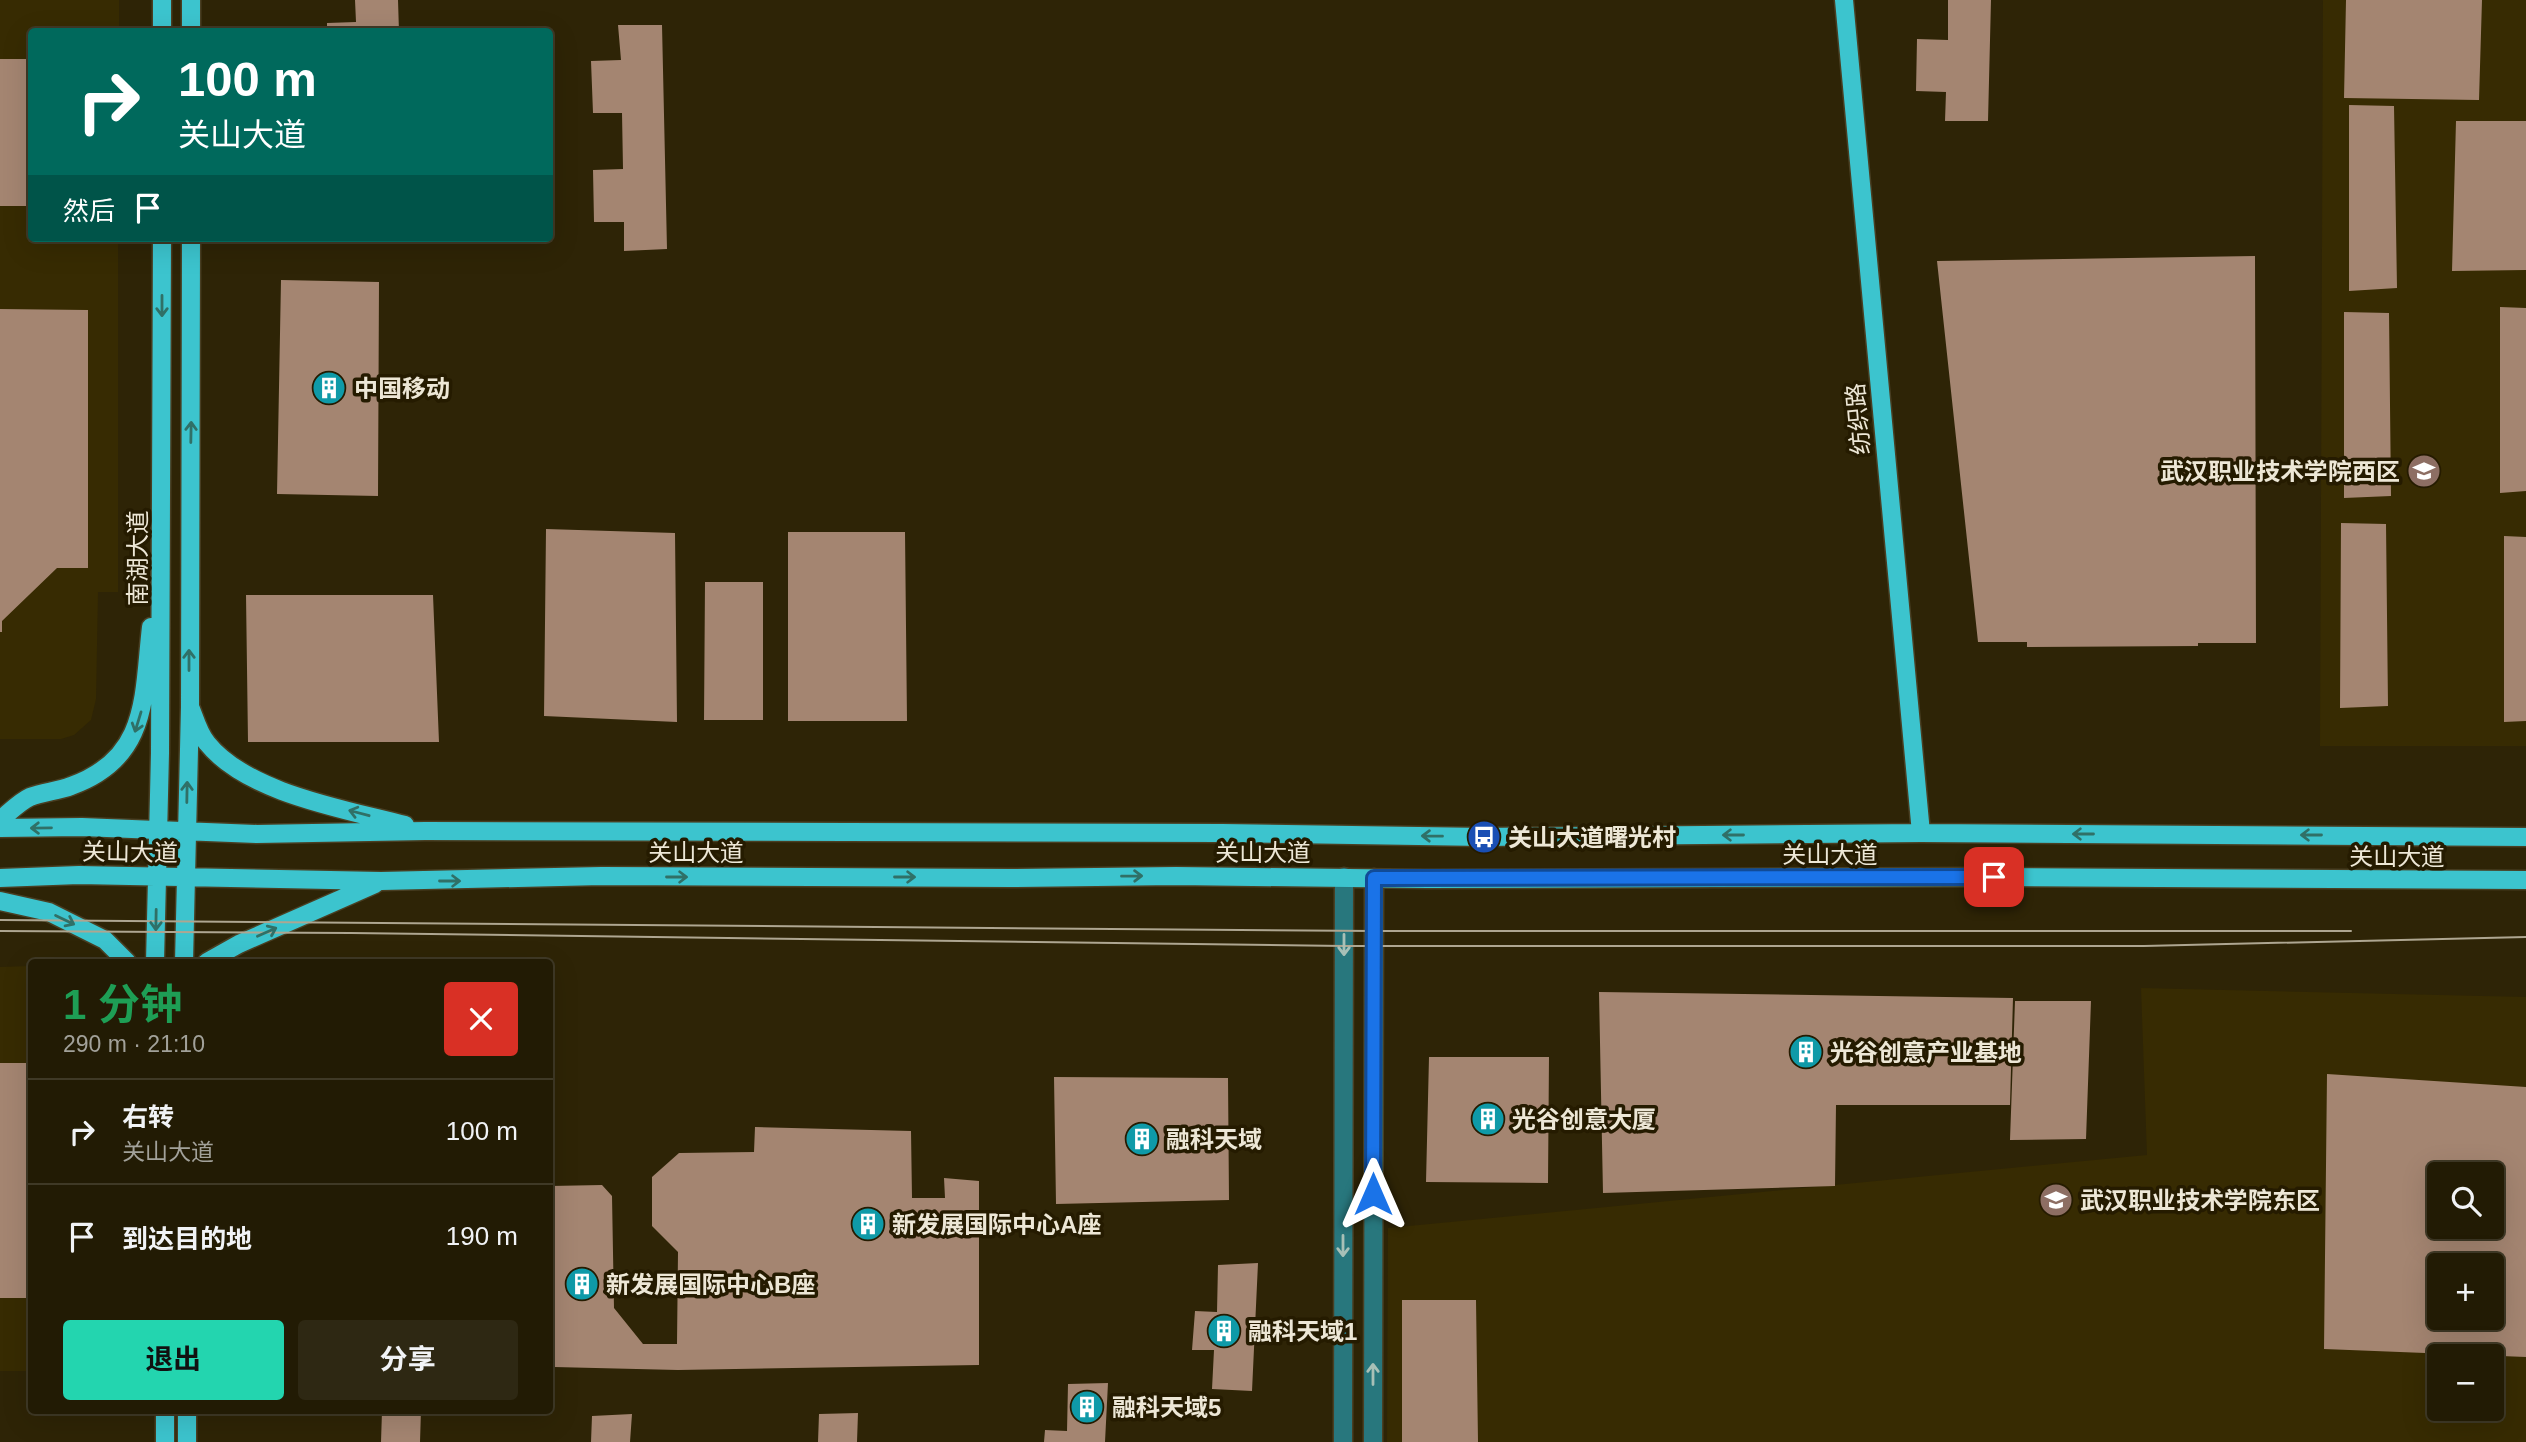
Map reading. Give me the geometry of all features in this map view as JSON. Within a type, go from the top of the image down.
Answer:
[{"type":"main road","points":[[162,0],[162,28]]},
{"type":"main road","points":[[191,0],[191,28]]},
{"type":"main road","name":"纺织路","points":[[1844,0],[1921,833]]},
{"type":"main road","name":"南湖大道","points":[[155,959],[162,533],[162,242]]},
{"type":"main road","points":[[184,959],[190,707],[191,242]]},
{"type":"main road","points":[[0,820],[27,798],[73,786],[109,767],[137,729],[143,704],[162,533]]},
{"type":"main road","points":[[190,707],[206,743],[240,772],[278,791],[425,831]]},
{"type":"main road","name":"关山大道","points":[[0,828],[82,827],[257,834],[425,831],[1222,833],[1484,837],[1921,833],[2526,837]]},
{"type":"main road","name":"关山大道","points":[[0,878],[79,876],[382,881],[602,876],[2526,880]]},
{"type":"main road","points":[[212,959],[239,944],[382,881]]},
{"type":"main road","points":[[0,901],[49,912],[105,940],[124,959]]},
{"type":"main road","points":[[165,1414],[165,1442]]},
{"type":"main road","points":[[187,1414],[187,1442]]},
{"type":"street","points":[[1343,1442],[1344,877]]},
{"type":"street","points":[[1373,1442],[1374,878]]},
{"type":"shaded area","points":[[0,0],[119,0],[119,28],[28,28],[28,242],[118,242],[118,592],[98,592],[96,699],[91,720],[74,735],[61,739],[0,739]]},
{"type":"shaded area","name":"武汉职业技术学院西区","points":[[2323,0],[2526,0],[2526,746],[2320,746]]},
{"type":"shaded area","points":[[28,966],[28,1371],[0,1371],[0,967]]},
{"type":"shaded area","name":"武汉职业技术学院东区","points":[[2141,988],[2526,997],[2526,1442],[1387,1442],[1388,1228],[2147,1155]]},
{"type":"building","points":[[355,0],[398,0],[399,28],[327,28],[327,23],[356,22]]},
{"type":"building","points":[[1948,0],[1991,0],[1988,121],[1945,121],[1946,92],[1916,91],[1917,39],[1948,40]]},
{"type":"building","points":[[2346,0],[2482,0],[2479,100],[2344,98]]},
{"type":"building","points":[[618,25],[662,25],[667,249],[624,251],[624,222],[594,222],[593,170],[623,169],[622,113],[593,113],[591,61],[621,60]]},
{"type":"building","points":[[0,59],[28,59],[28,206],[0,206]]},
{"type":"building","points":[[2349,105],[2394,106],[2397,288],[2349,291]]},
{"type":"building","points":[[2456,121],[2526,121],[2526,270],[2452,271]]},
{"type":"building","points":[[2255,256],[2256,643],[2027,647],[2027,642],[1978,642],[1937,261]]},
{"type":"building","name":"中国移动","points":[[281,280],[379,282],[378,496],[277,494]]},
{"type":"building","points":[[2500,307],[2526,308],[2526,491],[2500,493]]},
{"type":"building","points":[[0,309],[88,310],[88,568],[57,568],[2,621],[2,632],[0,632]]},
{"type":"building","points":[[2344,312],[2389,313],[2391,496],[2344,498]]},
{"type":"building","points":[[2341,523],[2386,524],[2388,706],[2340,708]]},
{"type":"building","points":[[546,529],[675,533],[677,722],[544,716]]},
{"type":"building","points":[[788,532],[905,532],[907,721],[788,721]]},
{"type":"building","points":[[2504,536],[2526,537],[2526,721],[2504,722]]},
{"type":"building","points":[[705,582],[763,582],[763,720],[704,720]]},
{"type":"building","points":[[246,595],[433,595],[439,742],[248,742]]},
{"type":"building","name":"光谷创意产业基地","points":[[1599,992],[2013,998],[2010,1105],[1836,1105],[1835,1186],[1603,1193]]},
{"type":"building","points":[[2015,1001],[2091,1001],[2086,1139],[2010,1140]]},
{"type":"building","name":"光谷创意大厦","points":[[1429,1057],[1549,1057],[1548,1183],[1426,1182]]},
{"type":"building","points":[[0,1063],[28,1063],[28,1298],[0,1298]]},
{"type":"building","points":[[2327,1074],[2526,1087],[2526,1357],[2504,1356],[2504,1344],[2427,1344],[2427,1353],[2324,1349]]},
{"type":"building","name":"融科天域","points":[[1054,1077],[1228,1078],[1229,1200],[1056,1204]]},
{"type":"building","name":"新发展国际中心A座","points":[[755,1127],[911,1131],[912,1198],[945,1198],[944,1178],[979,1181],[979,1365],[678,1370],[553,1368],[553,1186],[602,1185],[612,1196],[614,1308],[643,1344],[677,1344],[678,1252],[652,1226],[652,1177],[679,1153],[754,1152]]},
{"type":"building","name":"融科天域1","points":[[1258,1263],[1252,1391],[1212,1389],[1214,1350],[1192,1350],[1195,1311],[1217,1312],[1218,1265]]},
{"type":"building","points":[[1402,1300],[1476,1300],[1478,1442],[1402,1442]]},
{"type":"building","name":"融科天域5","points":[[1108,1383],[1105,1442],[1044,1442],[1045,1430],[1067,1431],[1068,1384]]},
{"type":"building","points":[[858,1413],[857,1442],[818,1442],[819,1414]]},
{"type":"building","points":[[382,1414],[421,1414],[420,1442],[381,1442]]},
{"type":"building","points":[[632,1414],[630,1442],[591,1442],[592,1416]]},
{"type":"tram line","points":[[0,920],[1374,931],[2351,931]]},
{"type":"tram line","points":[[0,931],[1344,946],[2144,946],[2526,937]]},
{"type":"place","name":"中国移动","points":[[329,388]]},
{"type":"place","name":"武汉职业技术学院西区","points":[[2424,471]]},
{"type":"place","name":"关山大道曙光村","points":[[1484,837]]},
{"type":"place","name":"光谷创意产业基地","points":[[1806,1052]]},
{"type":"place","name":"光谷创意大厦","points":[[1488,1119]]},
{"type":"place","name":"融科天域","points":[[1142,1139]]},
{"type":"place","name":"武汉职业技术学院东区","points":[[2056,1200]]},
{"type":"place","name":"新发展国际中心A座","points":[[868,1224]]},
{"type":"place","name":"新发展国际中心B座","points":[[582,1284]]},
{"type":"place","name":"融科天域1","points":[[1224,1331]]},
{"type":"place","name":"融科天域5","points":[[1087,1407]]},
{"type":"route","points":[[1373,1194],[1374,878],[1994,877]]}]
